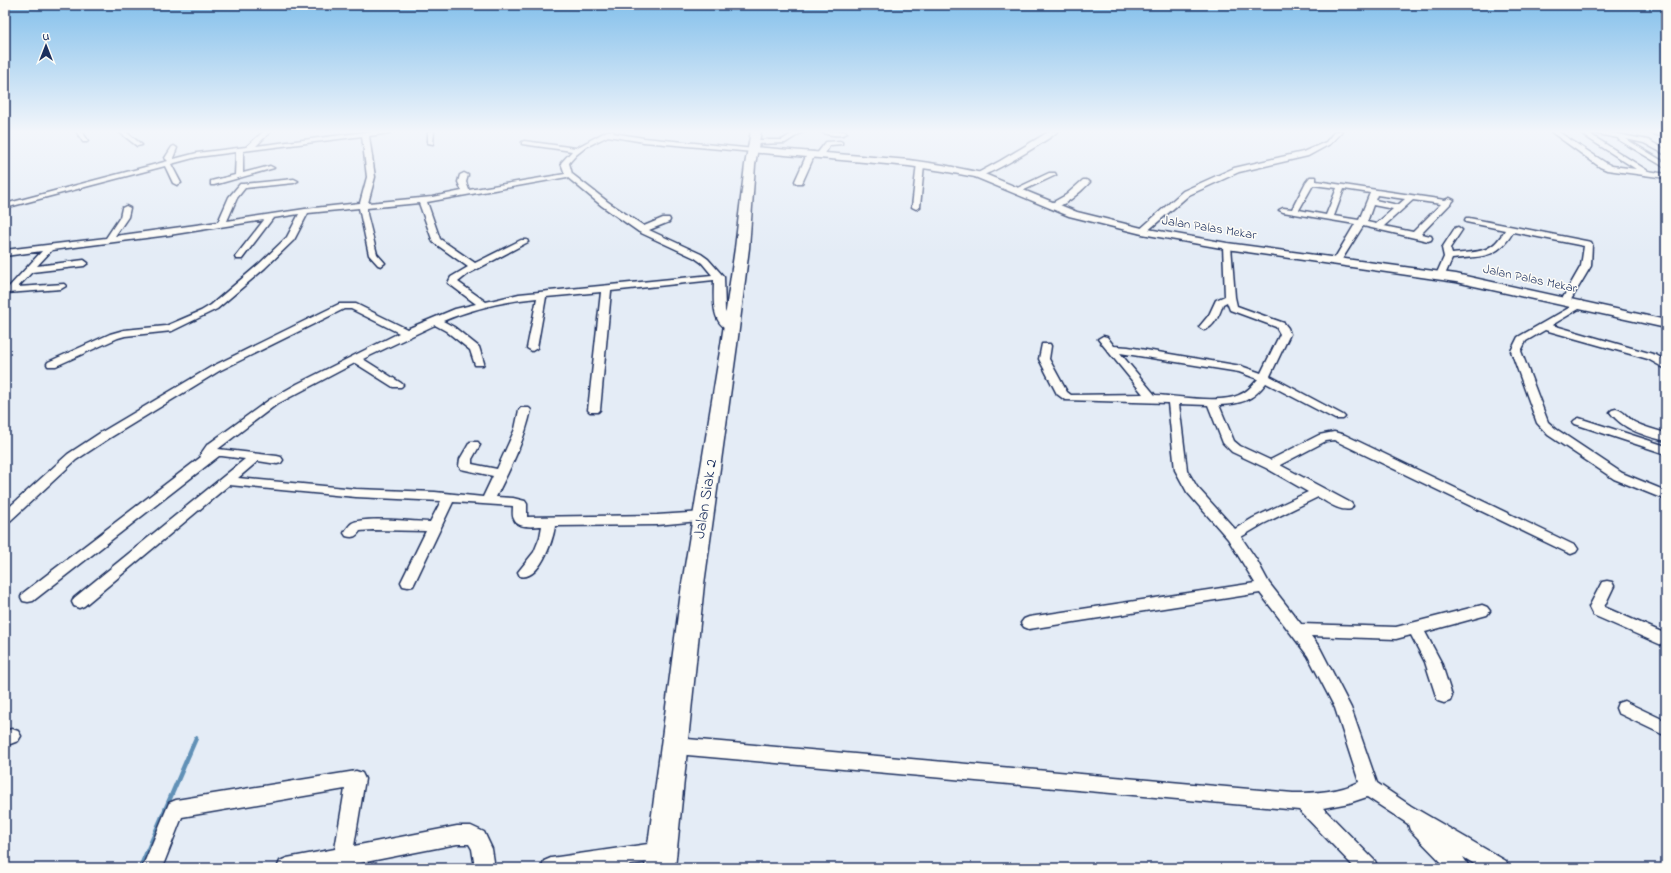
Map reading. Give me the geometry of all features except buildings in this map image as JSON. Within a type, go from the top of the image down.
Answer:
[{"type":"highway","name":"Jalan Siak 2","points":[[661,859],[676,746],[693,584],[731,328],[750,172]]},
{"type":"main road","name":"Jalan Palas Mekar","points":[[959,172],[978,175],[1084,217],[1142,231],[1227,246],[1441,275],[1581,304],[1666,324]]},
{"type":"street","points":[[5,206],[133,172]]},
{"type":"street","points":[[173,172],[177,183]]},
{"type":"street","points":[[222,223],[233,198],[243,186],[243,172]]},
{"type":"street","points":[[214,183],[256,172]]},
{"type":"street","points":[[371,172],[371,177],[363,206],[365,226],[373,255],[381,263]]},
{"type":"street","points":[[568,172],[569,175],[605,204],[642,230],[698,256],[705,262],[719,277],[719,313],[731,328]]},
{"type":"street","points":[[799,181],[805,172]]},
{"type":"street","points":[[916,207],[919,172]]},
{"type":"street","points":[[978,175],[985,172]]},
{"type":"street","points":[[1142,231],[1186,193],[1233,172]]},
{"type":"street","points":[[1631,172],[1666,176]]},
{"type":"street","points":[[1645,172],[1649,174]]},
{"type":"street","points":[[464,175],[462,182],[466,193]]},
{"type":"street","points":[[5,253],[169,232],[305,211],[422,200],[569,175]]},
{"type":"street","points":[[1017,190],[1052,175]]},
{"type":"street","points":[[243,186],[294,181]]},
{"type":"street","points":[[1294,212],[1311,181],[1411,198],[1449,201],[1415,235]]},
{"type":"street","points":[[1053,206],[1069,197],[1086,182]]},
{"type":"street","points":[[1329,218],[1341,187]]},
{"type":"street","points":[[1337,261],[1361,223],[1374,192]]},
{"type":"street","points":[[1377,227],[1411,198]]},
{"type":"street","points":[[422,200],[436,240],[474,267]]},
{"type":"street","points":[[1371,202],[1399,208]]},
{"type":"street","points":[[109,239],[124,217],[126,208]]},
{"type":"street","points":[[1283,210],[1361,223],[1428,238]]},
{"type":"street","points":[[52,364],[114,336],[124,333],[168,329],[214,307],[273,256],[291,238],[305,211]]},
{"type":"street","points":[[239,257],[266,225],[270,216]]},
{"type":"street","points":[[642,230],[666,220]]},
{"type":"street","points":[[1469,220],[1588,244]]},
{"type":"street","points":[[1448,256],[1494,250],[1501,243],[1510,229]]},
{"type":"street","points":[[1441,275],[1448,256],[1446,248],[1458,230]]},
{"type":"street","points":[[1566,301],[1586,266],[1589,234]]},
{"type":"street","points":[[483,304],[453,283],[454,279],[474,267],[524,242]]},
{"type":"street","points":[[1046,346],[1044,359],[1065,397],[1152,398],[1212,402],[1246,398],[1265,378],[1285,334],[1280,325],[1235,310],[1232,306],[1230,297],[1227,246]]},
{"type":"street","points":[[50,247],[10,291],[61,286]]},
{"type":"street","points":[[30,270],[84,263]]},
{"type":"street","points":[[209,456],[206,455],[210,448],[273,402],[407,333],[458,311],[483,304],[519,297],[719,277]]},
{"type":"street","points":[[594,410],[606,289]]},
{"type":"street","points":[[532,348],[542,295]]},
{"type":"street","points":[[1204,327],[1214,316],[1218,302],[1230,297]]},
{"type":"street","points":[[1581,304],[1522,339],[1516,351],[1543,423],[1568,444],[1618,476],[1666,496]]},
{"type":"street","points":[[5,518],[72,457],[104,436],[215,369],[342,306],[353,306],[407,333]]},
{"type":"street","points":[[435,321],[450,329],[476,349],[479,363]]},
{"type":"street","points":[[1544,326],[1652,357],[1666,366]]},
{"type":"street","points":[[1103,338],[1152,398]]},
{"type":"street","points":[[1112,349],[1128,350],[1241,369],[1265,378],[1339,417]]},
{"type":"street","points":[[356,359],[397,385]]},
{"type":"street","points":[[1173,400],[1182,470],[1192,489],[1233,536],[1251,563],[1264,587],[1314,652],[1343,708],[1368,781],[1368,787]]},
{"type":"street","points":[[1212,402],[1229,443],[1236,449],[1270,465],[1346,506]]},
{"type":"street","points":[[487,501],[511,455],[521,429],[525,410]]},
{"type":"street","points":[[1616,412],[1620,418],[1627,423],[1666,437]]},
{"type":"street","points":[[1579,422],[1666,450]]},
{"type":"street","points":[[1270,465],[1323,438],[1334,436],[1341,438],[1570,549]]},
{"type":"street","points":[[474,445],[466,459],[465,466],[500,474]]},
{"type":"street","points":[[28,596],[209,456],[222,452],[277,460]]},
{"type":"street","points":[[79,602],[255,457]]},
{"type":"street","points":[[226,481],[356,493],[449,497],[513,502],[520,504],[521,521],[549,522],[657,520],[704,517]]},
{"type":"street","points":[[1233,536],[1258,521],[1318,492]]},
{"type":"street","points":[[408,582],[449,497]]},
{"type":"street","points":[[525,572],[540,554],[547,537],[549,522]]},
{"type":"street","points":[[351,533],[356,527],[374,525],[434,527]]},
{"type":"street","points":[[1607,586],[1596,607],[1598,611],[1666,641]]},
{"type":"street","points":[[1029,623],[1264,587]]},
{"type":"street","points":[[1298,630],[1396,633],[1482,611]]},
{"type":"street","points":[[1415,628],[1433,662],[1444,696]]},
{"type":"street","points":[[1624,708],[1666,729]]},
{"type":"street","points":[[676,746],[978,772],[1306,803],[1357,793],[1368,787]]},
{"type":"street","points":[[152,868],[176,809],[356,779],[343,856]]},
{"type":"street","points":[[1368,787],[1404,812],[1499,868]]},
{"type":"street","points":[[1306,803],[1368,868]]},
{"type":"street","points":[[1404,812],[1460,868]]},
{"type":"street","points":[[287,868],[457,835],[471,835],[477,838],[482,849],[485,868]]},
{"type":"street","points":[[551,868],[661,859]]},
{"type":"waterway","points":[[140,868],[196,738]]}]
